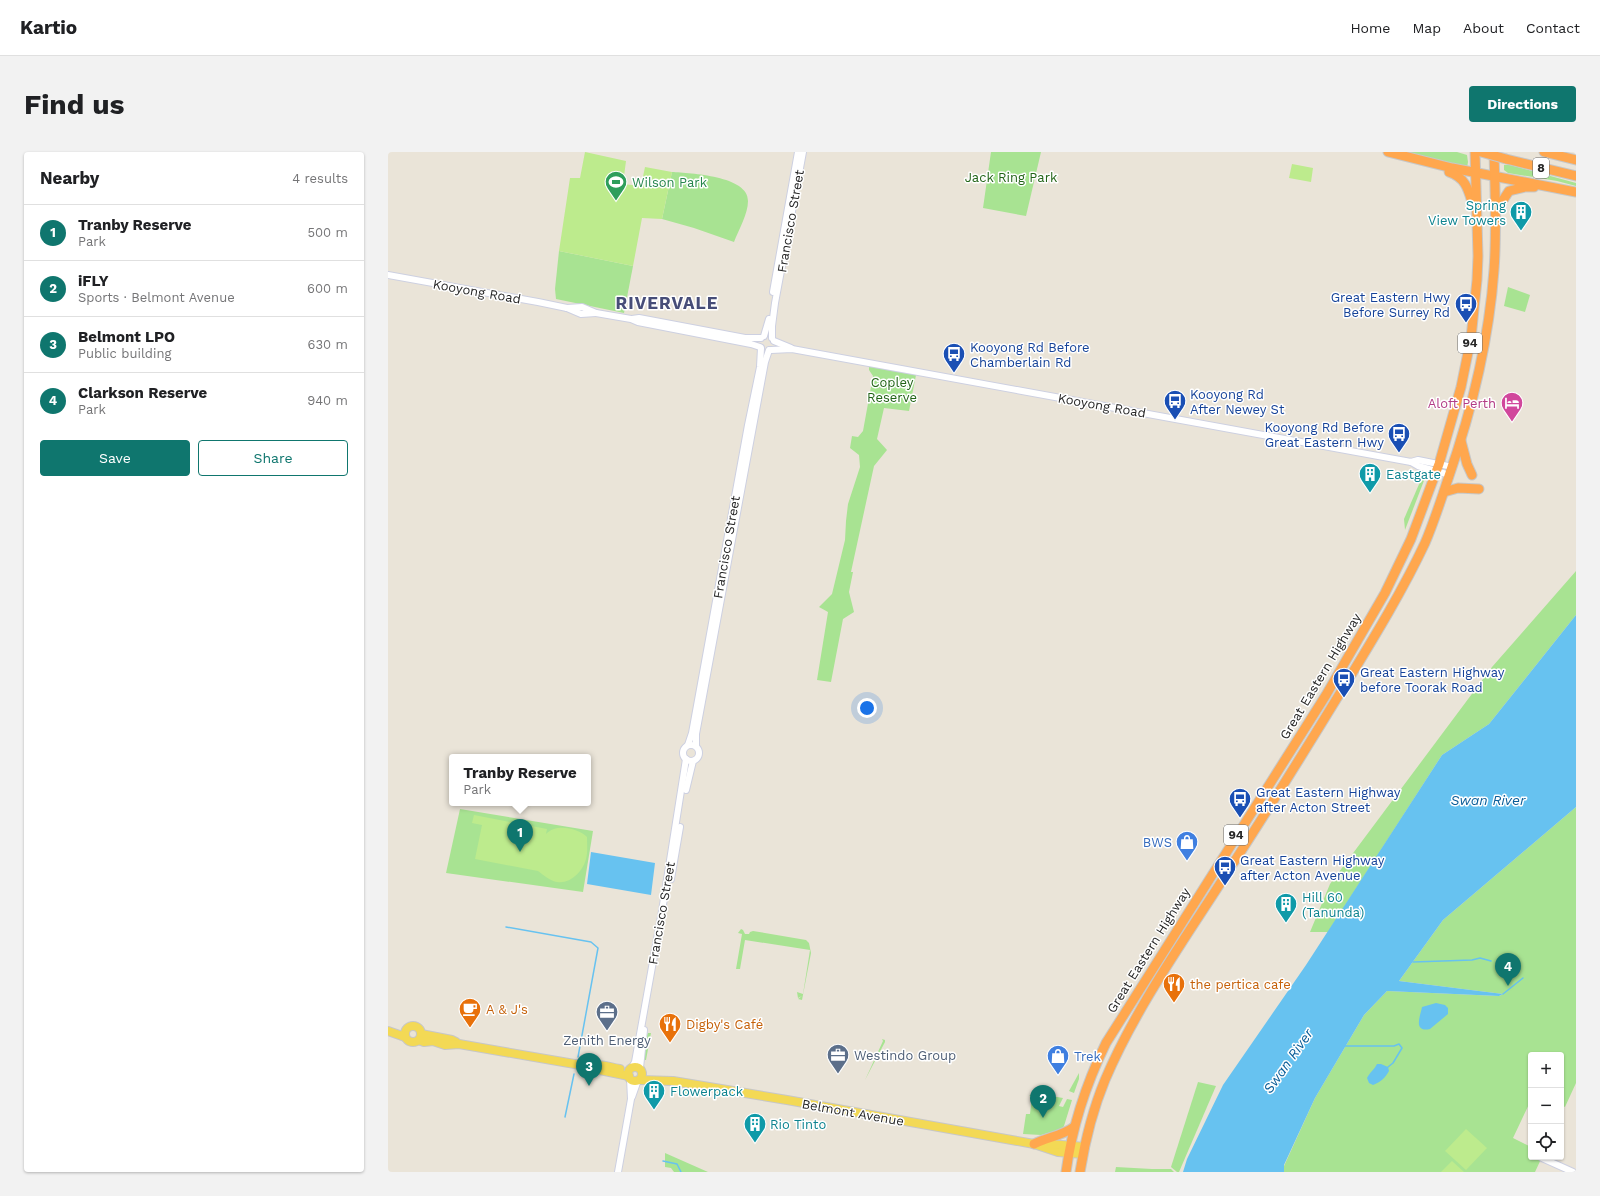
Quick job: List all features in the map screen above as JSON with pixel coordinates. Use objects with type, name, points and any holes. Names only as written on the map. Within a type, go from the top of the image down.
[{"type":"highway","points":[[1388,152],[1428,163],[1576,192]]},
{"type":"highway","name":"Great Eastern Highway","points":[[1066,1172],[1074,1127],[1090,1078],[1106,1043],[1323,699],[1385,593],[1411,539],[1438,467],[1461,387],[1471,338],[1478,280],[1475,152]]},
{"type":"highway","name":"8","points":[[1481,152],[1576,176]]},
{"type":"highway","name":"Great Eastern Highway","points":[[1080,1172],[1084,1150],[1104,1081],[1128,1032],[1163,973],[1321,725],[1404,585],[1426,540],[1461,440],[1472,399],[1486,328],[1494,272],[1496,211],[1494,152]]},
{"type":"highway","name":"8","points":[[1544,152],[1576,160]]},
{"type":"highway","points":[[1428,163],[1458,175],[1463,180],[1476,212]]},
{"type":"highway","points":[[1496,211],[1509,192],[1525,188],[1552,187]]},
{"type":"highway","points":[[1461,440],[1467,464],[1472,475]]},
{"type":"highway","points":[[1444,492],[1458,488],[1479,488]]},
{"type":"highway","points":[[1034,1144],[1044,1139],[1067,1132],[1074,1127]]},
{"type":"main road","points":[[411,1026],[415,1026],[419,1029],[420,1037],[416,1042],[411,1042],[407,1040],[405,1033],[411,1026]]},
{"type":"main road","points":[[390,1031],[405,1033]]},
{"type":"main road","name":"Belmont Avenue","points":[[420,1037],[452,1040],[458,1044],[592,1067],[595,1070],[635,1074],[1034,1144],[1058,1152],[1070,1149],[1084,1150]]},
{"type":"street","name":"Francisco Street","points":[[762,337],[769,316],[798,152]]},
{"type":"street","name":"Francisco Street","points":[[773,339],[772,326],[803,152]]},
{"type":"street","name":"Kooyong Road","points":[[388,275],[567,308],[581,314],[596,313],[631,319],[638,322],[750,344],[760,348]]},
{"type":"street","name":"Kooyong Road","points":[[631,319],[639,318],[745,338],[762,337]]},
{"type":"street","points":[[768,336],[773,339],[774,346],[770,350],[764,351],[760,348],[759,343],[762,337],[768,336]]},
{"type":"street","name":"Kooyong Road","points":[[773,339],[792,349]]},
{"type":"street","name":"Francisco Street","points":[[688,745],[692,733],[748,425],[760,367],[760,348]]},
{"type":"street","name":"Kooyong Road","points":[[770,350],[792,349],[1411,462],[1418,466],[1438,467],[1451,471]]},
{"type":"street","name":"Francisco Street","points":[[696,745],[745,465],[765,362],[770,350]]},
{"type":"street","points":[[688,745],[696,745],[700,751],[699,755],[693,761],[686,759],[683,754],[683,750],[688,745]]},
{"type":"street","name":"Francisco Street","points":[[635,1074],[635,1062],[662,911],[686,759]]},
{"type":"street","name":"Francisco Street","points":[[618,1172],[635,1074],[644,1033],[687,784],[693,761]]},
{"type":"street","points":[[1546,1160],[1572,1172]]},
{"type":"green space","name":"Wilson Park","points":[[585,152],[626,161],[623,184],[641,186],[645,167],[672,172],[662,219],[642,218],[633,266],[559,251],[570,178],[580,178]]},
{"type":"green space","name":"Jack Ring Park","points":[[991,152],[1041,152],[1026,216],[983,208]]},
{"type":"green space","points":[[1408,152],[1457,152],[1467,155],[1467,168]]},
{"type":"green space","points":[[1292,164],[1313,168],[1311,182],[1289,178]]},
{"type":"green space","points":[[1504,165],[1510,165],[1576,183],[1576,186],[1557,181],[1508,173],[1504,170]]},
{"type":"green space","name":"Wilson Park","points":[[672,172],[692,173],[729,181],[739,186],[746,193],[748,201],[747,211],[734,242],[662,219]]},
{"type":"green space","points":[[559,251],[633,266],[624,313],[556,299],[555,289]]},
{"type":"green space","points":[[1508,287],[1530,295],[1525,312],[1504,306]]},
{"type":"green space","name":"Copley Reserve","points":[[869,366],[916,375],[909,411],[884,408],[877,439],[887,450],[874,466],[851,572],[853,572],[849,592],[854,612],[843,619],[831,682],[817,680],[828,612],[819,607],[832,594],[845,540],[848,504],[860,467],[859,455],[850,448],[852,436],[858,437],[863,431],[873,376],[869,370]]},
{"type":"green space","points":[[1423,475],[1425,478],[1405,530],[1404,519]]},
{"type":"green space","points":[[1576,571],[1576,615],[1489,724],[1442,755],[1328,932],[1310,932],[1330,884],[1492,667]]},
{"type":"green space","points":[[1576,807],[1576,1083],[1565,1107],[1564,1052],[1528,1052],[1528,1106],[1513,1138],[1528,1146],[1528,1160],[1541,1160],[1535,1172],[1284,1172],[1284,1166],[1315,1098],[1364,1015],[1387,991],[1499,996],[1503,994],[1399,981],[1443,920]]},
{"type":"green space","points":[[460,809],[593,831],[583,892],[446,873]]},
{"type":"green space","points":[[474,815],[547,829],[546,834],[555,829],[561,828],[578,831],[587,837],[587,854],[584,864],[576,876],[572,879],[557,882],[538,871],[475,859],[482,825],[472,823]]},
{"type":"green space","points":[[741,929],[745,934],[749,934],[753,931],[806,940],[809,943],[811,953],[802,1000],[798,999],[802,996],[798,998],[797,992],[803,994],[810,950],[745,940],[740,969],[736,969],[742,934],[738,933]]},
{"type":"green space","points":[[648,1033],[651,1033],[646,1060],[643,1060],[647,1035]]},
{"type":"green space","points":[[882,1039],[885,1040],[885,1042],[865,1080],[883,1041]]},
{"type":"green space","points":[[1079,1073],[1079,1079],[1074,1093],[1069,1091]]},
{"type":"green space","points":[[1198,1082],[1216,1086],[1179,1172],[1177,1172],[1171,1167]]},
{"type":"green space","points":[[674,1089],[700,1093],[700,1095],[673,1092]]},
{"type":"green space","points":[[1034,1093],[1063,1098],[1059,1106],[1063,1107],[1067,1099],[1072,1100],[1062,1129],[1041,1135],[1023,1134],[1026,1114],[1030,1114],[1032,1096],[1029,1096]]},
{"type":"green space","points":[[1466,1129],[1487,1148],[1466,1170],[1445,1151]]},
{"type":"green space","points":[[665,1153],[708,1172],[674,1172],[671,1168],[665,1167]]},
{"type":"green space","points":[[1452,1161],[1464,1172],[1441,1172]]},
{"type":"green space","points":[[1116,1167],[1171,1169],[1174,1172],[1115,1172]]},
{"type":"water","name":"Swan River","points":[[1576,615],[1576,807],[1443,920],[1399,981],[1503,994],[1499,996],[1387,991],[1364,1015],[1315,1098],[1284,1165],[1284,1172],[1183,1172],[1187,1159],[1223,1085],[1306,965],[1442,755],[1489,724]]},
{"type":"water","points":[[591,852],[655,863],[651,895],[587,884]]},
{"type":"water","points":[[1436,1003],[1445,1005],[1448,1008],[1448,1014],[1430,1029],[1421,1028],[1419,1026],[1419,1018],[1422,1007]]},
{"type":"water","points":[[1377,1064],[1388,1067],[1389,1071],[1382,1080],[1373,1085],[1369,1083],[1367,1078]]},
{"type":"waterway","points":[[506,927],[591,942],[598,948],[578,1057]]},
{"type":"waterway","points":[[1413,962],[1472,960],[1480,958],[1491,961]]},
{"type":"waterway","points":[[1503,994],[1523,978]]},
{"type":"waterway","points":[[1345,1046],[1394,1046],[1399,1044],[1402,1048],[1393,1063],[1388,1067]]},
{"type":"waterway","points":[[565,1117],[574,1074]]},
{"type":"waterway","points":[[663,1161],[677,1164],[681,1172]]},
{"type":"place","name":"Wilson Park","points":[[616,202]]},
{"type":"place","name":"Spring View Towers","points":[[1521,232]]},
{"type":"place","name":"Great Eastern Hwy Before Surrey Rd","points":[[1466,324]]},
{"type":"place","name":"Kooyong Rd Before Chamberlain Rd","points":[[954,374]]},
{"type":"place","name":"Kooyong Rd After Newey St","points":[[1175,420]]},
{"type":"place","name":"Aloft Perth","points":[[1512,422]]},
{"type":"place","name":"Kooyong Rd Before Great Eastern Hwy","points":[[1399,454]]},
{"type":"place","name":"Eastgate","points":[[1370,494]]},
{"type":"place","name":"Great Eastern Highway before Toorak Road","points":[[1344,698]]},
{"type":"place","name":"Great Eastern Highway after Acton Street","points":[[1240,818]]},
{"type":"place","name":"Tranby Reserve","points":[[520,852]]},
{"type":"place","name":"BWS","points":[[1187,862]]},
{"type":"place","name":"Great Eastern Highway after Acton Avenue","points":[[1225,886]]},
{"type":"place","name":"Hill 60 (Tanunda)","points":[[1286,924]]},
{"type":"place","name":"Clarkson Reserve","points":[[1508,986]]},
{"type":"place","name":"the pertica cafe","points":[[1174,1004]]},
{"type":"place","name":"A & J's","points":[[470,1028]]},
{"type":"place","name":"Zenith Energy","points":[[607,1032]]},
{"type":"place","name":"Digby's Café","points":[[670,1044]]},
{"type":"place","name":"Westindo Group","points":[[838,1074]]},
{"type":"place","name":"Trek","points":[[1058,1076]]},
{"type":"place","name":"Belmont LPO","points":[[589,1086]]},
{"type":"place","name":"Flowerpack","points":[[654,1110]]},
{"type":"place","name":"iFLY","points":[[1043,1118]]},
{"type":"place","name":"Rio Tinto","points":[[755,1144]]},
{"type":"district","name":"RIVERVALE","points":[[667,303]]}]
